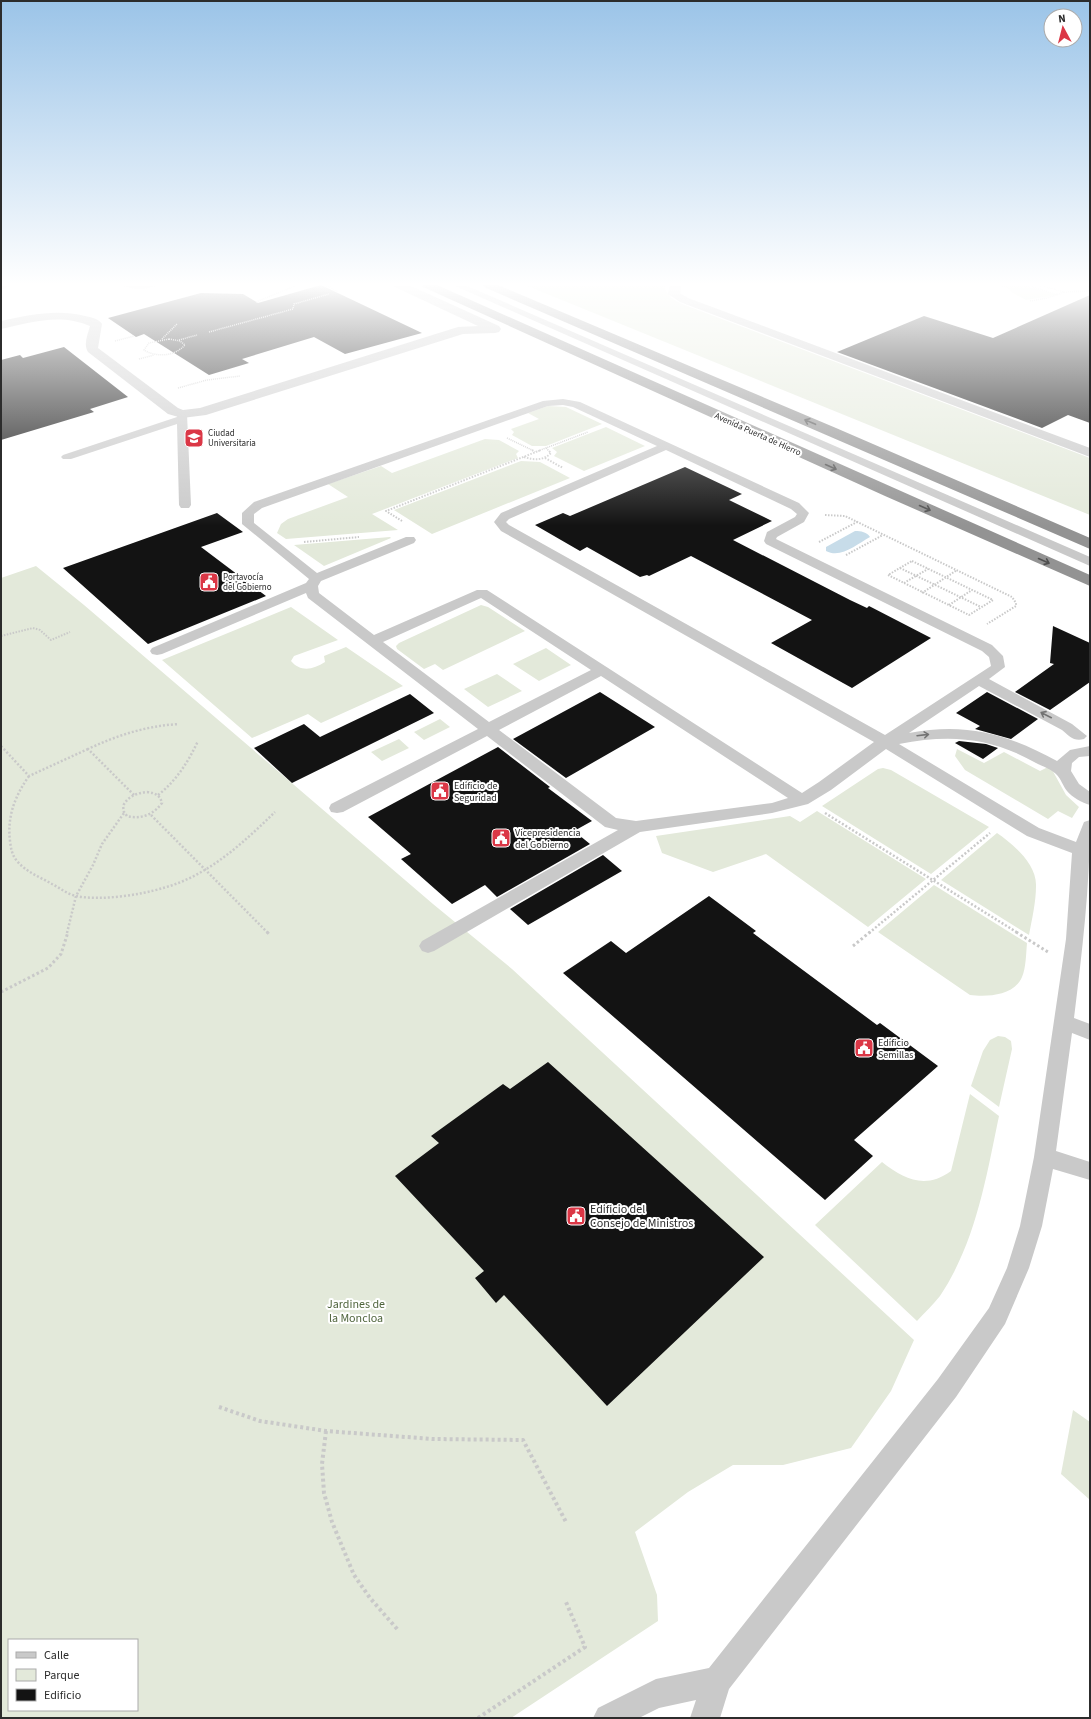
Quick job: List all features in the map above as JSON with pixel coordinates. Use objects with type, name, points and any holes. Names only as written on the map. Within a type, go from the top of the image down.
[{"type":"highway","name":"Avenida Puerta de Hierro","points":[[603,365],[1090,580]]},
{"type":"highway","points":[[676,365],[1090,544]]},
{"type":"highway","points":[[831,431],[861,438],[1090,534]]},
{"type":"street","points":[[113,365],[173,412],[182,417],[350,365]]},
{"type":"street","points":[[857,365],[1090,453]]},
{"type":"lane","points":[[640,365],[1090,562]]},
{"type":"lane","points":[[547,402],[576,404],[667,446],[795,506],[803,513],[800,519],[771,535],[770,541],[987,648],[996,656],[998,667],[885,742],[825,786],[802,800],[772,808],[636,827],[611,823],[313,595],[313,582],[273,544],[248,524],[248,513],[258,505],[547,402]]},
{"type":"lane","points":[[67,456],[182,417],[185,506]]},
{"type":"lane","points":[[667,446],[505,516],[500,522],[505,528],[885,742],[1033,832],[1081,850]]},
{"type":"lane","points":[[157,651],[410,540]]},
{"type":"lane","points":[[373,641],[482,593],[802,800]]},
{"type":"lane","points":[[337,808],[602,670]]},
{"type":"lane","points":[[979,680],[1067,726],[1084,732],[1081,743],[1088,751],[1076,754],[1065,761],[1063,771]]},
{"type":"lane","points":[[885,742],[922,735],[944,733],[968,734],[1006,742],[1029,752],[1063,771],[1072,788],[1090,800]]},
{"type":"lane","points":[[705,1718],[717,1681],[947,1388],[997,1316],[1018,1268],[1031,1226],[1045,1157],[1075,939],[1081,850],[1090,826]]},
{"type":"lane","points":[[428,946],[636,827]]},
{"type":"lane","points":[[1064,1022],[1090,1032]]},
{"type":"lane","points":[[1045,1157],[1090,1171]]},
{"type":"lane","points":[[608,1718],[656,1694],[717,1681]]},
{"type":"path","points":[[406,524],[386,511],[614,422]]},
{"type":"path","points":[[501,434],[535,452]]},
{"type":"path","points":[[523,457],[536,460],[545,458],[551,453],[546,448]]},
{"type":"path","points":[[803,513],[845,516],[1012,597],[1016,603],[1016,606],[966,637]]},
{"type":"path","points":[[816,543],[857,522]]},
{"type":"path","points":[[844,556],[883,535]]},
{"type":"path","points":[[273,544],[359,537]]},
{"type":"path","points":[[912,561],[928,569],[993,600],[969,615],[888,575],[912,561]]},
{"type":"path","points":[[900,568],[981,607]]},
{"type":"path","points":[[904,583],[928,569]]},
{"type":"path","points":[[947,578],[957,570]]},
{"type":"path","points":[[949,605],[972,590]]},
{"type":"path","points":[[1,636],[33,628],[40,630],[51,640],[70,632]]},
{"type":"path","points":[[179,724],[159,724],[139,728],[113,737],[29,776],[20,789],[11,811],[9,822],[13,855],[22,866],[43,880],[76,896],[109,896],[164,888],[206,870],[244,841],[275,812]]},
{"type":"path","points":[[158,795],[177,778],[186,766],[198,741]]},
{"type":"path","points":[[1,746],[29,776]]},
{"type":"path","points":[[88,749],[134,795]]},
{"type":"path","points":[[147,792],[158,795],[162,803],[157,811],[151,815],[139,818],[128,816],[122,809],[124,802],[134,795],[147,792]]},
{"type":"path","points":[[802,800],[1071,966]]},
{"type":"path","points":[[1,992],[48,968],[61,954],[72,918],[76,896],[93,865],[102,844],[124,813]]},
{"type":"path","points":[[151,815],[270,935]]},
{"type":"path","points":[[853,946],[1009,818]]},
{"type":"path","points":[[219,1407],[260,1421],[326,1431],[433,1439],[523,1440],[566,1522]]},
{"type":"path","points":[[326,1431],[322,1464],[324,1493],[332,1522],[354,1574],[370,1598],[398,1630]]},
{"type":"path","points":[[478,1718],[585,1647],[566,1602]]},
{"type":"green space","points":[[722,365],[844,365],[1090,458],[1090,515]]},
{"type":"green space","points":[[548,406],[566,407],[602,424],[546,446],[532,446],[512,435],[514,432],[511,429],[539,419],[528,413]]},
{"type":"green space","points":[[606,427],[645,446],[584,471],[554,456],[557,452],[552,448]]},
{"type":"green space","points":[[485,439],[499,440],[519,451],[516,454],[518,458],[372,514],[398,530],[286,539],[277,533],[281,524],[288,519],[348,497],[328,484],[381,466],[392,473]]},
{"type":"green space","points":[[521,461],[540,462],[570,478],[432,534],[394,510]]},
{"type":"green space","points":[[391,538],[324,566],[294,545]]},
{"type":"green space","name":"Jardines de la Moncloa","points":[[36,566],[84,605],[433,904],[512,969],[914,1340],[891,1391],[851,1448],[783,1465],[733,1465],[688,1492],[635,1532],[657,1595],[658,1621],[511,1718],[1,1718],[1,578]]},
{"type":"green space","points":[[481,605],[488,607],[525,631],[443,670],[435,664],[424,669],[397,649],[396,646],[399,643]]},
{"type":"green space","points":[[291,607],[338,640],[294,656],[291,661],[295,665],[307,669],[316,667],[325,662],[324,656],[346,647],[403,686],[321,723],[308,714],[252,738],[162,660]]},
{"type":"green space","points":[[546,648],[571,665],[539,681],[513,664]]},
{"type":"green space","points":[[497,674],[522,691],[488,707],[464,689]]},
{"type":"green space","points":[[440,719],[450,727],[424,740],[414,732]]},
{"type":"green space","points":[[399,739],[409,748],[382,761],[371,752]]},
{"type":"green space","points":[[957,749],[984,763],[1004,752],[1040,771],[1050,766],[1066,795],[1079,807],[1072,818],[1058,811],[1048,819],[965,770],[955,756]]},
{"type":"green space","points":[[883,768],[891,770],[989,827],[931,874],[822,806],[878,769]]},
{"type":"green space","points":[[817,811],[926,879],[868,927],[766,854],[713,872],[662,853],[656,836],[790,816],[800,822]]},
{"type":"green space","points":[[997,833],[1023,855],[1033,870],[1036,886],[1034,910],[1029,935],[941,880]]},
{"type":"green space","points":[[934,885],[1027,943],[1026,961],[1022,977],[1013,988],[1007,992],[999,994],[984,996],[970,995],[878,932]]},
{"type":"green space","points":[[998,1036],[1005,1037],[1011,1041],[1012,1049],[999,1107],[971,1086],[983,1051],[990,1040]]},
{"type":"green space","points":[[970,1094],[999,1116],[984,1186],[963,1254],[940,1296],[917,1321],[815,1225],[882,1162],[898,1173],[915,1180],[932,1180],[951,1171]]},
{"type":"green space","points":[[1073,1410],[1090,1422],[1090,1500],[1061,1474]]},
{"type":"water","points":[[855,531],[864,532],[870,537],[843,552],[832,553],[826,551],[826,547]]},
{"type":"building","points":[[1,365],[87,365],[128,397],[90,409],[94,412],[1,440]]},
{"type":"building","points":[[193,365],[242,365],[209,375]]},
{"type":"building","points":[[873,365],[1090,365],[1090,423],[1068,415],[1042,428]]},
{"type":"building","points":[[685,467],[742,494],[729,500],[772,521],[733,540],[850,600],[867,608],[869,606],[931,638],[852,688],[771,643],[812,620],[691,556],[649,576],[647,575],[640,577],[587,547],[580,551],[535,525],[563,513],[570,516]]},
{"type":"building","name":"Portavocía del Gobierno","points":[[217,513],[243,532],[201,547],[266,596],[148,644],[63,568]]},
{"type":"building","points":[[1053,626],[1090,643],[1090,682],[1050,710],[1015,692],[1054,664],[1050,663]]},
{"type":"building","points":[[600,692],[655,727],[566,778],[513,739]]},
{"type":"building","points":[[987,692],[1038,719],[1011,739],[975,729],[980,726],[956,713]]},
{"type":"building","points":[[410,694],[434,713],[292,783],[254,748],[304,724],[320,737]]},
{"type":"building","points":[[959,741],[986,744],[998,748],[983,759],[955,743]]},
{"type":"building","points":[[498,747],[550,787],[548,788],[592,821],[574,831],[590,844],[497,897],[485,885],[452,904],[401,859],[411,854],[368,817]]},
{"type":"building","points":[[603,855],[622,871],[528,925],[510,909]]},
{"type":"building","name":"Edificio Semillas","points":[[709,896],[756,931],[753,933],[877,1025],[880,1023],[938,1066],[854,1140],[873,1156],[825,1200],[563,973],[611,941],[626,953]]},
{"type":"building","name":"Edificio del Consejo de Ministros","points":[[548,1062],[764,1257],[607,1406],[504,1295],[496,1303],[475,1278],[484,1271],[395,1176],[439,1143],[431,1136],[503,1084],[510,1089]]},
{"type":"place","name":"Ciudad Universitaria","points":[[194,438]]},
{"type":"place","name":"Portavocía del Gobierno","points":[[209,582]]},
{"type":"place","name":"Edificio de Seguridad","points":[[440,791]]},
{"type":"place","name":"Vicepresidencia del Gobierno","points":[[501,838]]},
{"type":"place","name":"Edificio Semillas","points":[[864,1048]]},
{"type":"place","name":"Edificio del Consejo de Ministros","points":[[576,1216]]}]
